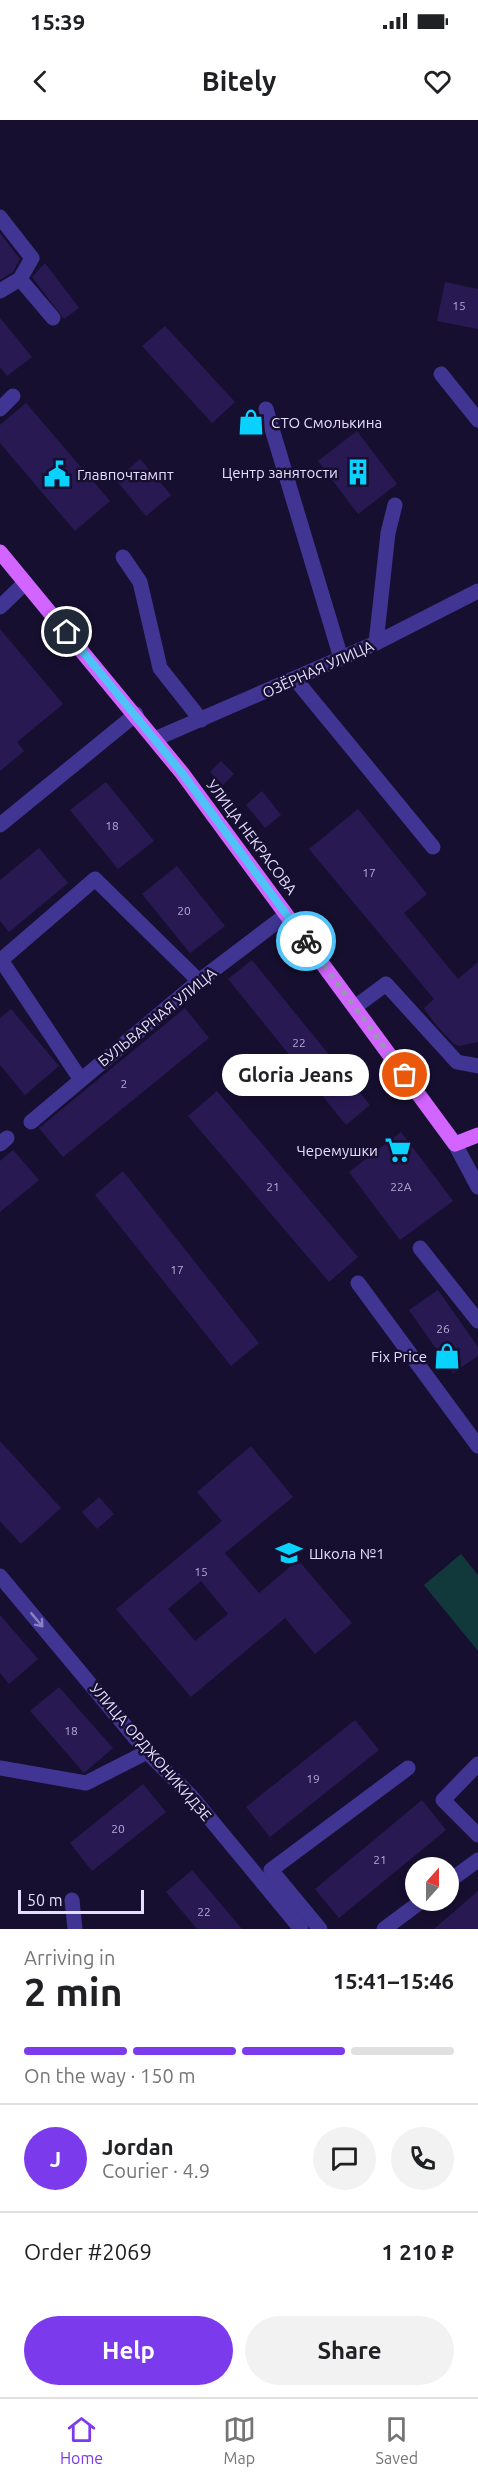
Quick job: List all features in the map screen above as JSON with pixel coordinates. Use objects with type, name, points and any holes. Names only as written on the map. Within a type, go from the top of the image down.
[{"type":"main road","name":"УЛИЦА НЕКРАСОВА","points":[[0,552],[136,714],[455,1144]]},
{"type":"main road","points":[[455,1144],[478,1135]]},
{"type":"street","points":[[0,217],[32,258],[21,279],[0,291]]},
{"type":"street","points":[[21,279],[53,318]]},
{"type":"street","points":[[441,374],[478,420]]},
{"type":"street","points":[[0,410],[13,396]]},
{"type":"street","points":[[266,409],[340,658]]},
{"type":"street","points":[[376,643],[388,533],[395,505]]},
{"type":"street","points":[[123,557],[140,582],[160,668],[201,720]]},
{"type":"street","points":[[0,607],[26,583]]},
{"type":"street","name":"ОЗЁРНАЯ УЛИЦА","points":[[155,739],[376,643],[478,591]]},
{"type":"street","points":[[295,679],[433,847]]},
{"type":"street","points":[[0,825],[136,714]]},
{"type":"street","points":[[81,1080],[1,960],[95,879],[199,981]]},
{"type":"street","name":"БУЛЬВАРНАЯ УЛИЦА","points":[[31,1122],[199,981],[286,915]]},
{"type":"street","points":[[355,1007],[386,984],[457,1062],[478,1066]]},
{"type":"street","name":"УЛИЦА НЕКРАСОВА","points":[[455,1144],[478,1186]]},
{"type":"street","points":[[420,1248],[478,1321]]},
{"type":"street","points":[[358,1283],[478,1446]]},
{"type":"street","name":"УЛИЦА ОРДЖОНИКИДЗЕ","points":[[0,1576],[147,1752],[191,1796],[301,1929]]},
{"type":"street","points":[[0,1768],[86,1783],[147,1752]]},
{"type":"street","points":[[478,1764],[443,1800],[478,1836]]},
{"type":"street","points":[[320,1929],[271,1870],[408,1768]]},
{"type":"street","points":[[459,1874],[478,1860]]},
{"type":"street","points":[[72,1900],[75,1929]]},
{"type":"street","points":[[384,1929],[408,1911]]},
{"type":"green space","points":[[461,1554],[478,1575],[478,1651],[424,1585]]},
{"type":"building","points":[[0,233],[20,259],[13,272],[0,280]]},
{"type":"building","points":[[45,263],[79,308],[64,319],[32,277]]},
{"type":"building","points":[[445,282],[478,289],[478,329],[437,321]]},
{"type":"building","points":[[0,318],[32,357],[7,376],[0,367]]},
{"type":"building","points":[[165,326],[235,402],[212,423],[142,346]]},
{"type":"building","name":"Главпочтампт","points":[[26,403],[110,501],[75,531],[0,443],[0,425]]},
{"type":"building","name":"Центр занятости","points":[[357,431],[397,484],[358,514],[318,461]]},
{"type":"building","points":[[140,459],[171,495],[146,516],[116,480]]},
{"type":"building","points":[[0,629],[63,704],[17,742],[24,751],[0,771]]},
{"type":"building","points":[[221,761],[234,774],[223,785],[210,772]]},
{"type":"building","points":[[106,782],[154,841],[118,869],[70,810]]},
{"type":"building","points":[[262,791],[281,815],[265,828],[246,805]]},
{"type":"building","points":[[358,809],[427,894],[404,913],[458,979],[478,962],[478,1042],[459,1046],[454,1044],[436,1025],[424,1008],[434,999],[309,849]]},
{"type":"building","points":[[39,848],[68,883],[9,932],[0,921],[0,880]]},
{"type":"building","points":[[177,866],[225,926],[190,953],[142,894]]},
{"type":"building","points":[[252,960],[370,1105],[346,1125],[228,979]]},
{"type":"building","points":[[185,1008],[209,1038],[63,1157],[39,1128]]},
{"type":"building","points":[[11,1009],[59,1066],[25,1095],[0,1065],[0,1018]]},
{"type":"building","points":[[217,1091],[358,1257],[329,1282],[188,1116]]},
{"type":"building","points":[[401,1132],[453,1201],[400,1240],[349,1172]]},
{"type":"building","points":[[13,1150],[39,1180],[0,1212],[0,1161]]},
{"type":"building","points":[[123,1171],[259,1343],[231,1366],[95,1195]]},
{"type":"building","points":[[438,1290],[478,1347],[478,1356],[453,1373],[409,1310]]},
{"type":"building","points":[[0,1441],[61,1508],[21,1544],[0,1521]]},
{"type":"building","points":[[251,1446],[293,1497],[225,1553],[259,1593],[298,1560],[352,1623],[315,1654],[285,1618],[191,1697],[116,1609],[222,1521],[197,1492]],"holes":[[[201,1581],[228,1614],[195,1641],[168,1609]]]},
{"type":"building","points":[[99,1497],[114,1514],[97,1529],[82,1512]]},
{"type":"building","points":[[0,1615],[38,1659],[9,1684],[0,1673]]},
{"type":"building","points":[[59,1687],[113,1748],[84,1773],[30,1711]]},
{"type":"building","points":[[355,1720],[379,1750],[270,1837],[246,1807]]},
{"type":"building","points":[[143,1784],[166,1812],[92,1871],[70,1843]]},
{"type":"building","points":[[422,1800],[446,1830],[413,1857],[405,1857],[405,1864],[339,1918],[315,1889]]},
{"type":"building","points":[[192,1870],[242,1929],[197,1929],[166,1892]]},
{"type":"building","points":[[478,1891],[478,1929],[434,1929],[455,1911],[459,1911],[459,1907]]},
{"type":"way so far","points":[[306,941],[405,1075]]},
{"type":"place","name":"СТО Смолькина","points":[[251,422]]},
{"type":"place","name":"Центр занятости","points":[[358,472]]},
{"type":"place","name":"Главпочтампт","points":[[57,474]]},
{"type":"place","name":"Gloria Jeans","points":[[405,1075]]},
{"type":"place","name":"Черемушки","points":[[398,1150]]},
{"type":"place","name":"Fix Price","points":[[447,1356]]},
{"type":"place","name":"Школа №1","points":[[289,1553]]},
{"type":"route","points":[[67,632],[182,773],[306,941]]}]
